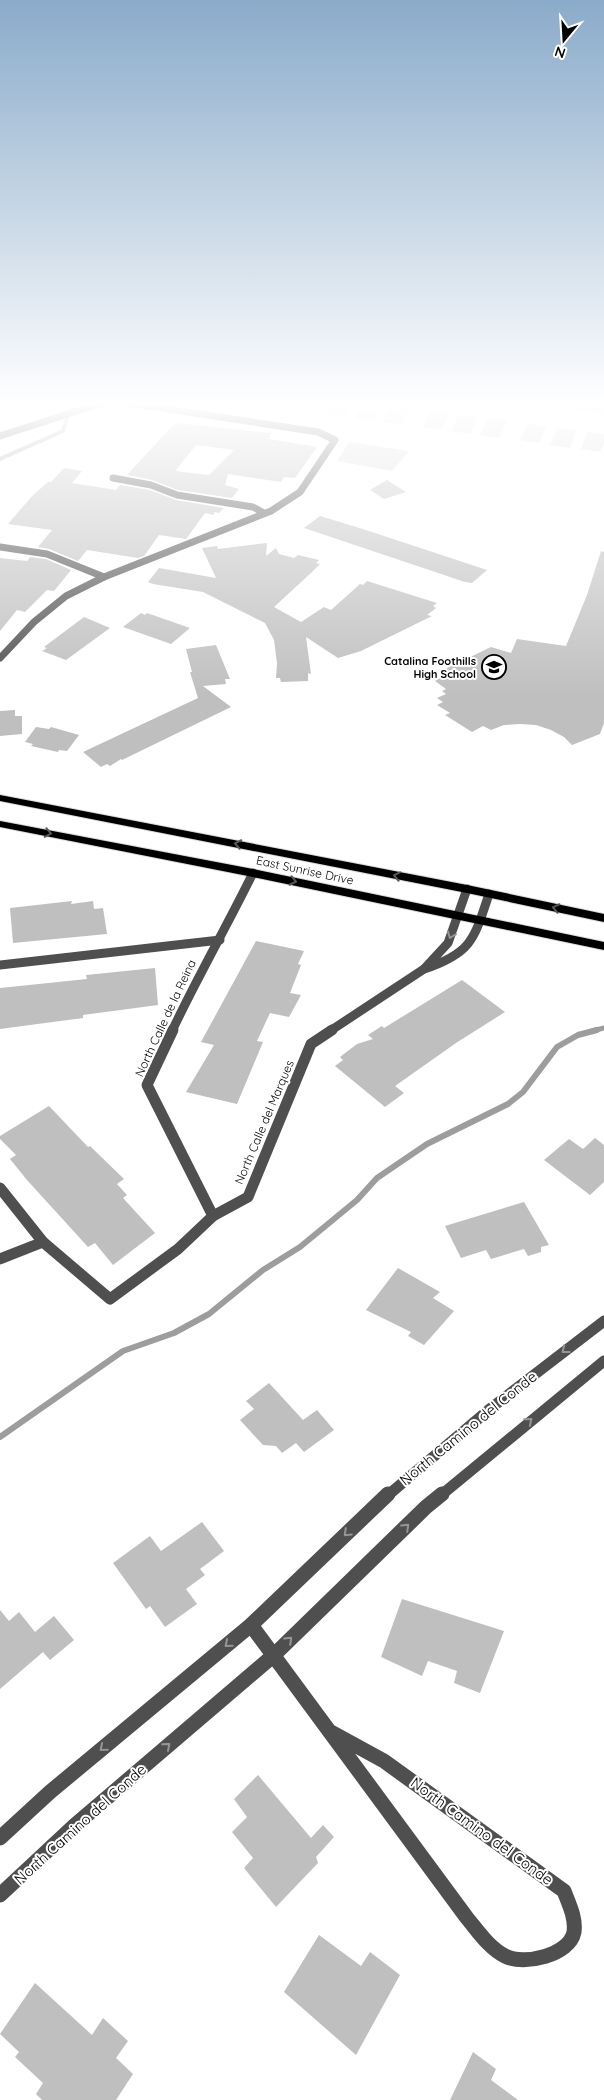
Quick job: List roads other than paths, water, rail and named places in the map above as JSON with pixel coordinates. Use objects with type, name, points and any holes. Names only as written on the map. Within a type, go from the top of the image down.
[{"type":"main road","name":"East Sunrise Drive","points":[[0,798],[467,889],[604,918]]},
{"type":"main road","name":"East Sunrise Drive","points":[[0,824],[253,873],[604,946]]},
{"type":"street","points":[[202,499],[253,507],[264,513]]},
{"type":"street","points":[[0,658],[34,622],[66,596],[104,577],[264,513],[288,499]]},
{"type":"street","points":[[0,547],[47,554],[104,577]]},
{"type":"street","name":"North Calle de la Reina","points":[[213,1216],[147,1085],[193,987],[220,940],[253,873]]},
{"type":"street","name":"North Calle del Marques","points":[[424,969],[450,940],[467,889]]},
{"type":"street","name":"North Calle del Marques","points":[[0,1188],[43,1242],[110,1299],[178,1249],[213,1216],[248,1197],[311,1044],[424,969],[448,962],[465,952],[474,936],[489,894]]},
{"type":"street","name":"North Calle de la Reina","points":[[0,965],[220,940]]},
{"type":"street","points":[[0,1259],[43,1242]]},
{"type":"street","name":"North Camino del Conde","points":[[0,1838],[50,1792],[251,1625],[401,1482],[491,1408],[604,1321]]},
{"type":"street","name":"North Camino del Conde","points":[[0,1895],[74,1826],[274,1655],[426,1507],[604,1361]]},
{"type":"street","name":"North Camino del Conde","points":[[251,1625],[486,1941],[504,1957],[524,1960],[540,1959],[568,1945],[574,1930],[574,1917],[564,1891],[384,1761],[331,1732]]},
{"type":"waterway","points":[[592,1031],[604,1028]]},
{"type":"waterway","points":[[0,1437],[123,1351],[174,1333],[209,1314],[263,1270],[300,1247],[357,1200],[377,1178],[427,1144],[508,1104],[523,1092],[557,1047],[578,1035],[597,1030]]},
{"type":"place","name":"Catalina Foothills High School","points":[[494,667]]}]
